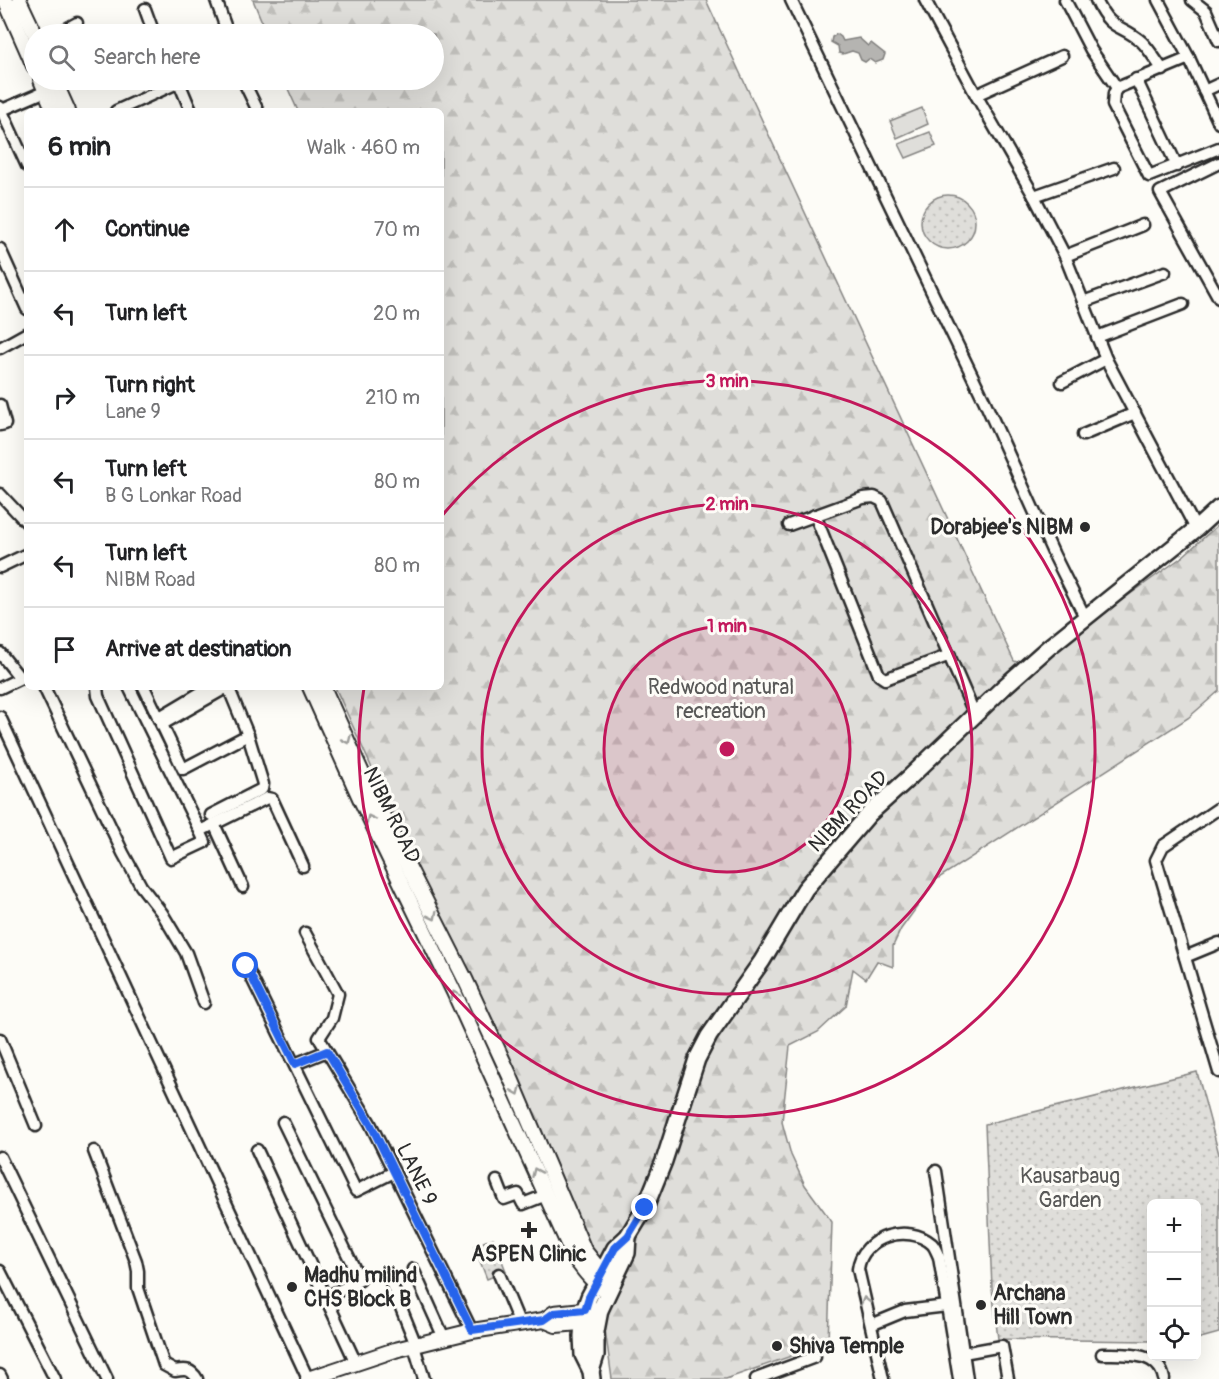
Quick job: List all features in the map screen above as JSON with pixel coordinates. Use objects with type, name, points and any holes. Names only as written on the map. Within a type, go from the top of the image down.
[{"type":"main road","name":"NIBM ROAD","points":[[592,1375],[596,1355],[591,1316],[605,1281],[627,1253],[628,1236],[645,1208],[664,1161],[686,1089],[701,1051],[720,1018],[762,960],[805,889],[869,814],[975,715],[1049,647],[1219,508]]},
{"type":"street","points":[[5,0],[24,43]]},
{"type":"street","points":[[19,0],[30,24]]},
{"type":"street","points":[[216,0],[224,24]]},
{"type":"street","points":[[790,0],[979,389],[1054,555],[1086,619]]},
{"type":"street","points":[[926,0],[976,95],[1035,196],[1065,256],[1106,359],[1196,529]]},
{"type":"street","points":[[1065,0],[1091,50],[1117,88]]},
{"type":"street","points":[[1096,0],[1111,24],[1144,44],[1163,70]]},
{"type":"street","points":[[1158,0],[1189,58],[1219,123]]},
{"type":"street","points":[[1192,0],[1206,11],[1219,41]]},
{"type":"street","points":[[145,9],[152,24]]},
{"type":"street","points":[[976,95],[1062,56]]},
{"type":"street","points":[[1189,58],[1117,88],[1113,105],[1149,176],[1219,148]]},
{"type":"street","points":[[1136,79],[1177,166]]},
{"type":"street","points":[[1204,91],[1219,84]]},
{"type":"street","points":[[24,159],[1,109],[34,90]]},
{"type":"street","points":[[45,90],[53,108]]},
{"type":"street","points":[[59,90],[67,108]]},
{"type":"street","points":[[129,108],[162,90]]},
{"type":"street","points":[[183,90],[189,108]]},
{"type":"street","points":[[248,90],[257,108]]},
{"type":"street","points":[[1219,164],[1160,192],[1219,298]]},
{"type":"street","points":[[1035,196],[1114,168]]},
{"type":"street","points":[[1065,256],[1143,225]]},
{"type":"street","points":[[0,249],[24,302]]},
{"type":"street","points":[[1083,302],[1165,272]]},
{"type":"street","points":[[1097,337],[1183,304]]},
{"type":"street","points":[[0,348],[24,335]]},
{"type":"street","points":[[1062,382],[1106,359]]},
{"type":"street","points":[[0,405],[4,424],[0,425]]},
{"type":"street","points":[[1083,435],[1135,413]]},
{"type":"street","points":[[789,525],[863,498],[874,497],[882,501],[975,715]]},
{"type":"street","points":[[2,501],[24,520]]},
{"type":"street","points":[[815,515],[879,675],[885,679],[950,655]]},
{"type":"street","points":[[0,567],[24,555]]},
{"type":"street","points":[[0,653],[23,676],[0,688]]},
{"type":"street","points":[[45,690],[123,853],[141,886],[162,913],[186,953],[204,1003]]},
{"type":"street","points":[[97,690],[171,858],[205,842],[130,690]]},
{"type":"street","points":[[145,690],[183,769],[248,735]]},
{"type":"street","points":[[160,721],[206,690]]},
{"type":"street","points":[[160,721],[222,690]]},
{"type":"street","points":[[200,831],[213,819],[262,789],[263,784],[248,735],[229,690]]},
{"type":"street","name":"NIBM ROAD","points":[[311,690],[360,798],[454,992],[546,1195],[579,1253]]},
{"type":"street","name":"NIBM ROAD","points":[[324,690],[371,793],[465,980],[509,1074],[579,1253],[583,1271],[605,1281]]},
{"type":"street","points":[[0,717],[308,1379],[333,1375],[356,1364],[472,1330],[544,1320],[556,1325],[591,1316]]},
{"type":"street","points":[[213,819],[267,798],[272,799],[303,866]]},
{"type":"street","points":[[1219,808],[1162,846],[1156,860],[1219,1072]]},
{"type":"street","points":[[213,819],[243,887]]},
{"type":"street","name":"LANE 9","points":[[305,933],[338,994],[332,1018],[319,1038],[370,1123],[472,1330]]},
{"type":"street","points":[[1185,957],[1219,944]]},
{"type":"street","points":[[246,966],[356,1191],[394,1172]]},
{"type":"street","points":[[0,1039],[36,1126]]},
{"type":"street","points":[[295,1064],[327,1051]]},
{"type":"street","points":[[283,1122],[360,1280],[325,1298]]},
{"type":"street","points":[[257,1150],[356,1364]]},
{"type":"street","points":[[94,1151],[136,1261],[138,1288],[164,1365],[175,1371],[186,1369],[191,1371],[197,1379]]},
{"type":"street","points":[[0,1157],[107,1379]]},
{"type":"street","points":[[936,1171],[967,1379]]},
{"type":"street","points":[[496,1181],[504,1200],[518,1194],[523,1204],[546,1195]]},
{"type":"street","points":[[883,1379],[858,1269],[859,1260],[874,1241],[895,1234],[914,1235],[933,1245],[939,1257],[959,1379]]},
{"type":"street","points":[[413,1269],[444,1338]]},
{"type":"street","points":[[0,1270],[55,1379]]},
{"type":"street","points":[[499,1274],[519,1322]]},
{"type":"street","points":[[392,1283],[415,1345],[424,1379]]},
{"type":"street","points":[[871,1325],[905,1311],[947,1306]]},
{"type":"street","points":[[963,1353],[1002,1346],[1008,1379]]},
{"type":"street","points":[[1102,1354],[1131,1353],[1150,1359],[1163,1374],[1164,1379]]},
{"type":"street","points":[[756,1379],[815,1357]]},
{"type":"green space","name":"Redwood natural recreation","points":[[253,0],[706,0],[1014,661],[1030,666],[1182,557],[1219,524],[1219,691],[1188,718],[937,879],[901,929],[893,946],[893,967],[877,961],[866,979],[853,969],[846,1006],[818,1032],[790,1046],[782,1122],[791,1155],[805,1185],[832,1222],[828,1343],[726,1379],[612,1379],[595,1258],[336,690],[444,690],[444,108],[297,108],[289,90],[444,90],[444,24],[263,24]]},
{"type":"green space","points":[[922,108],[928,124],[897,138],[890,121]]},
{"type":"green space","points":[[930,132],[936,146],[906,158],[899,144]]},
{"type":"green space","points":[[948,195],[958,197],[967,203],[973,212],[975,222],[973,232],[967,241],[958,247],[948,249],[938,247],[929,241],[923,232],[921,222],[923,212],[929,203],[938,197]]},
{"type":"green space","name":"Kausarbaug Garden","points":[[1197,1072],[1219,1154],[1219,1333],[1201,1338],[1201,1199],[1147,1199],[1147,1341],[998,1339],[992,1288],[985,1124]]},
{"type":"green space","points":[[493,1238],[506,1271],[487,1279],[474,1246]]},
{"type":"shaded area","points":[[837,34],[843,41],[859,38],[868,46],[871,43],[885,54],[883,60],[875,63],[869,59],[865,62],[861,60],[858,53],[852,51],[839,53],[838,46],[831,42],[832,37]]},
{"type":"place","name":"Dorabjee's NIBM","points":[[1085,527]]},
{"type":"place","name":"ASPEN Clinic","points":[[529,1230]]},
{"type":"place","name":"Madhu milind CHS Block B","points":[[292,1287]]},
{"type":"place","name":"Archana Hill Town","points":[[981,1305]]},
{"type":"place","name":"Shiva Temple","points":[[777,1346]]},
{"type":"route","points":[[246,966],[295,1064],[327,1051],[370,1123],[472,1330],[544,1320],[554,1313],[585,1310],[589,1297],[615,1248],[628,1236],[645,1208]]}]
